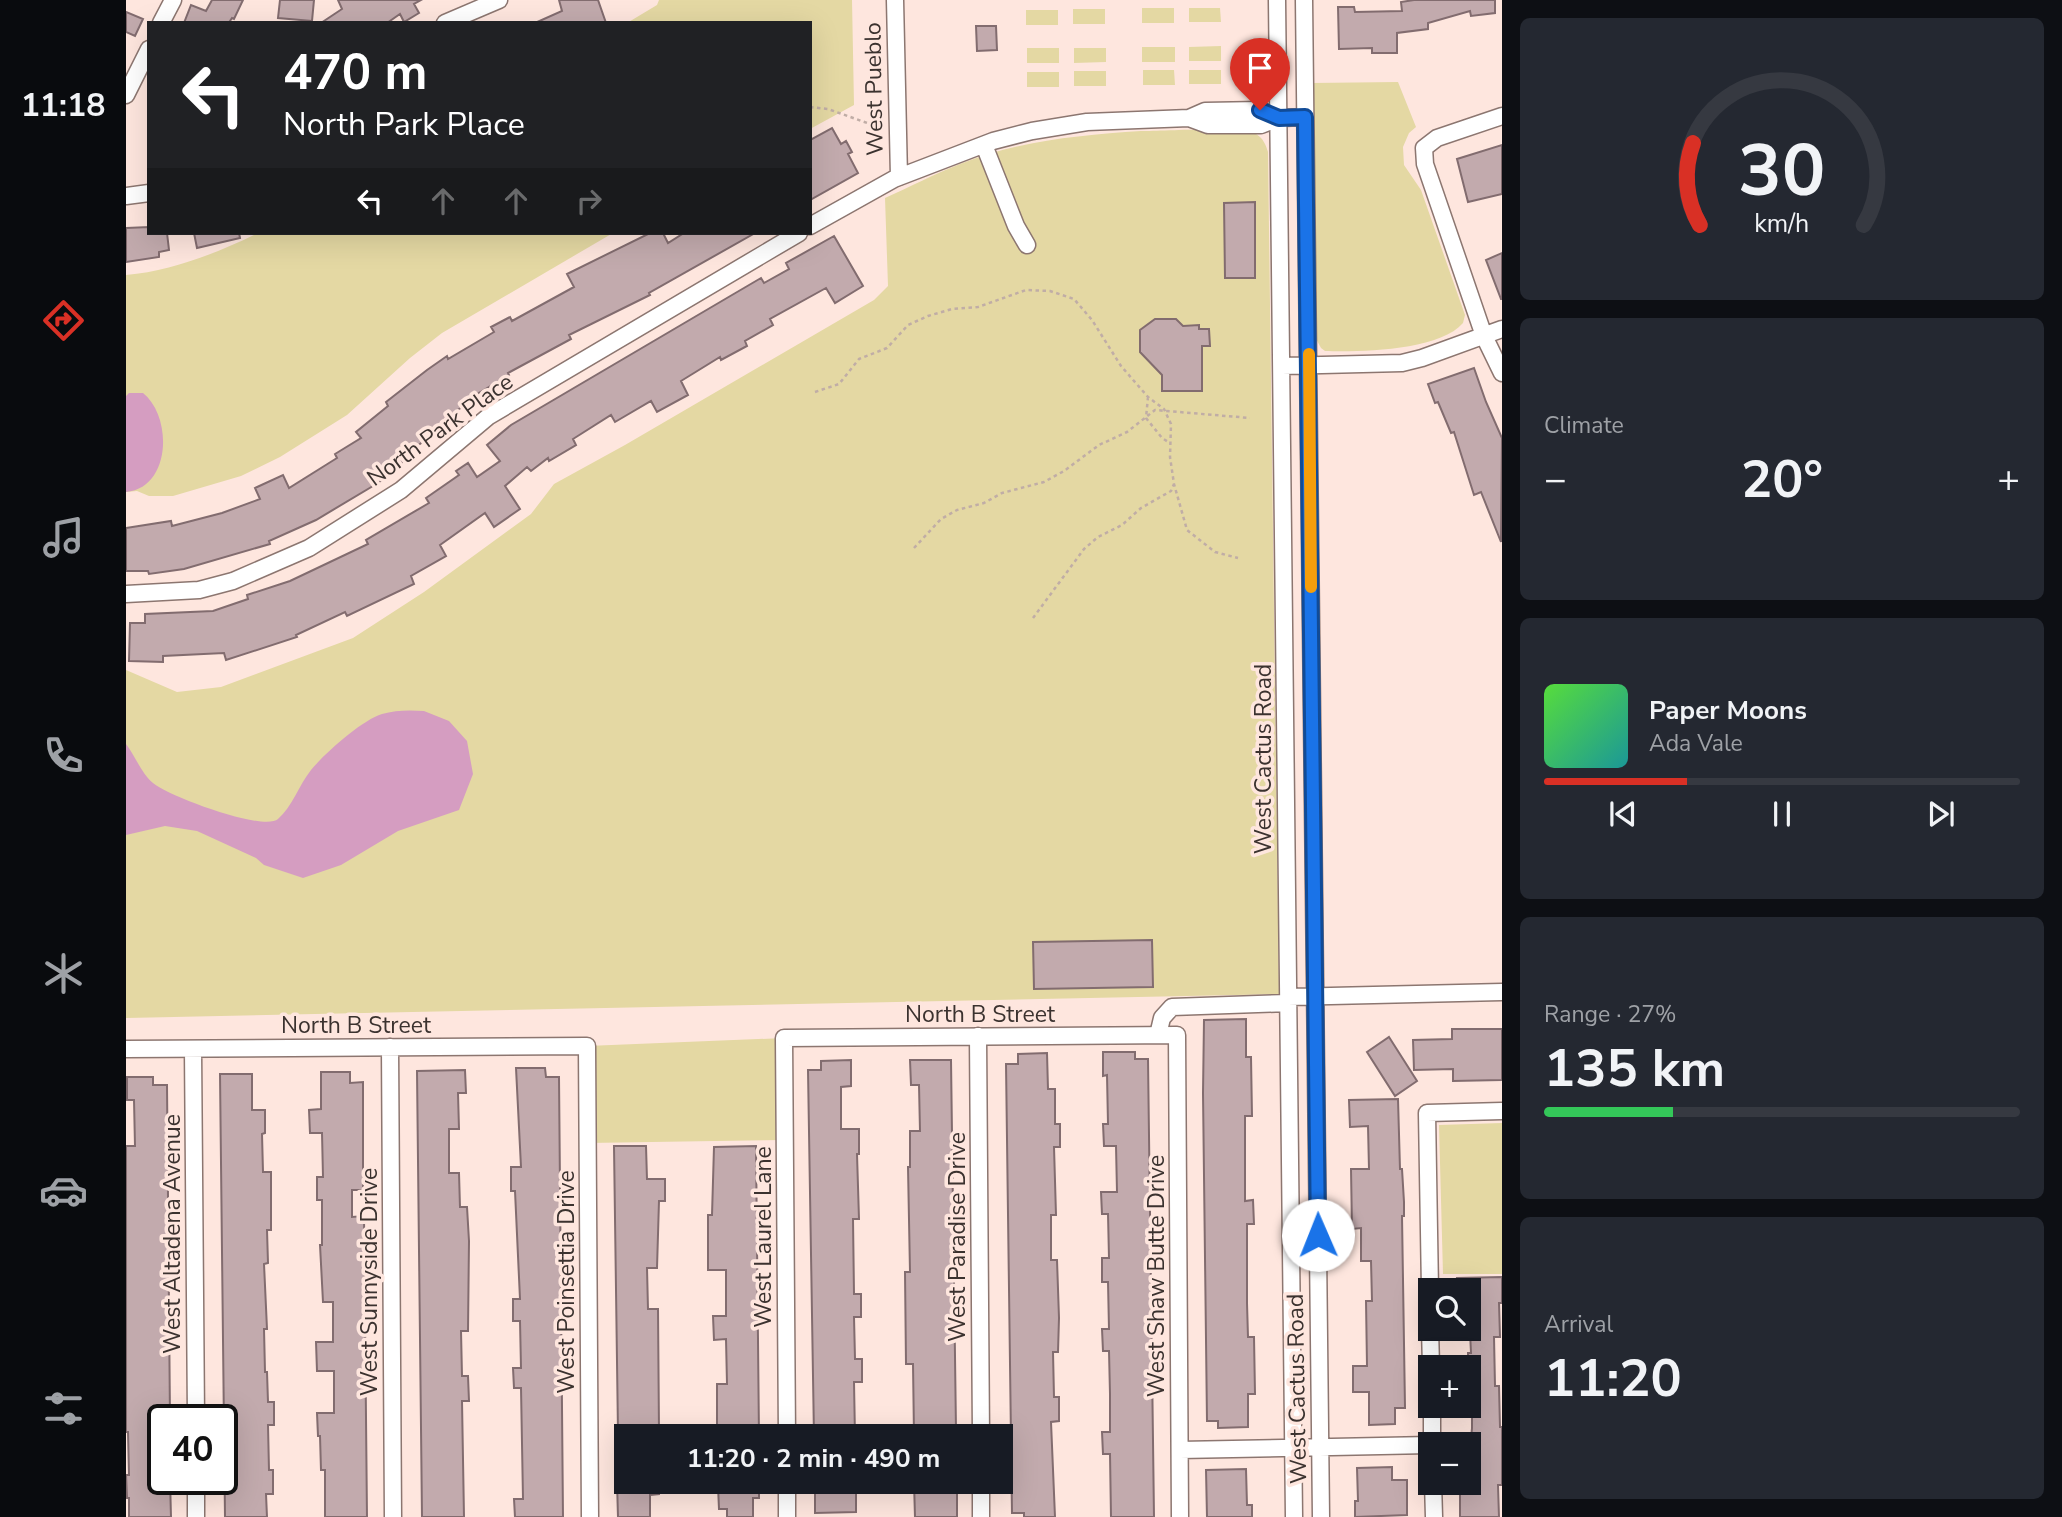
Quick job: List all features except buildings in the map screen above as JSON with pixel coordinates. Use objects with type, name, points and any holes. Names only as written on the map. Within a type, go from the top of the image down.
[{"type":"street","points":[[163,21],[173,0]]},
{"type":"street","points":[[450,21],[499,0]]},
{"type":"street","name":"West Pueblo","points":[[895,0],[899,177]]},
{"type":"street","name":"West Cactus Road","points":[[1277,0],[1294,1517]]},
{"type":"street","name":"West Cactus Road","points":[[1304,0],[1321,1517]]},
{"type":"street","points":[[126,95],[147,53]]},
{"type":"street","points":[[812,225],[899,177],[984,145],[1032,131],[1087,122],[1189,118],[1205,111],[1260,110],[1279,118],[1305,117]]},
{"type":"street","points":[[1502,116],[1437,138],[1424,148],[1425,164],[1484,336],[1502,373]]},
{"type":"street","points":[[984,145],[1016,226],[1027,245]]},
{"type":"street","points":[[126,196],[147,193]]},
{"type":"street","name":"North Park Place","points":[[126,594],[199,590],[233,581],[309,548],[401,490],[489,416],[796,235]]},
{"type":"street","points":[[1282,366],[1402,363],[1502,329]]},
{"type":"street","points":[[1158,1035],[1162,1018],[1172,1007],[1316,997],[1502,992]]},
{"type":"street","name":"North B Street","points":[[784,1038],[1177,1035]]},
{"type":"street","name":"West Shaw Butte Drive","points":[[1177,1035],[1180,1517]]},
{"type":"street","name":"West Paradise Drive","points":[[978,1036],[981,1424]]},
{"type":"street","name":"West Laurel Lane","points":[[784,1038],[787,1424]]},
{"type":"street","name":"North B Street","points":[[126,1049],[587,1046]]},
{"type":"street","name":"West Poinsettia Drive","points":[[587,1046],[590,1517]]},
{"type":"street","name":"West Sunnyside Drive","points":[[390,1047],[393,1517]]},
{"type":"street","name":"West Altadena Avenue","points":[[193,1049],[195,1404]]},
{"type":"street","points":[[1430,1278],[1427,1113],[1502,1111]]},
{"type":"street","points":[[1180,1450],[1418,1444]]},
{"type":"street","points":[[787,1494],[787,1517]]},
{"type":"street","points":[[981,1494],[981,1517]]},
{"type":"street","points":[[196,1495],[196,1517]]},
{"type":"street","points":[[1433,1495],[1434,1517]]},
{"type":"path","points":[[812,107],[828,109],[898,133]]},
{"type":"path","points":[[815,392],[839,384],[859,359],[887,348],[908,324],[952,309],[978,307],[1026,290],[1050,291],[1074,299],[1092,320],[1121,366],[1148,397],[1164,409],[1171,424],[1174,484],[1187,530],[1215,552],[1238,558]]},
{"type":"path","points":[[1148,397],[1146,418],[1162,438],[1171,443]]},
{"type":"path","points":[[914,548],[949,514],[984,503],[1002,493],[1044,482],[1099,445],[1127,432],[1155,410],[1250,418]]},
{"type":"path","points":[[1034,618],[1084,549],[1098,537],[1122,525],[1141,508],[1171,491],[1174,484]]},
{"type":"path","points":[[1164,496],[1171,495],[1177,499]]},
{"type":"shaded area","points":[[659,0],[852,0],[854,105],[812,128],[812,21],[630,21],[657,5]]},
{"type":"shaded area","points":[[1142,8],[1174,8],[1174,23],[1142,23]]},
{"type":"shaded area","points":[[1189,8],[1220,8],[1221,22],[1189,22]]},
{"type":"shaded area","points":[[1073,9],[1105,9],[1105,24],[1073,24]]},
{"type":"shaded area","points":[[1026,10],[1058,10],[1058,25],[1026,25]]},
{"type":"shaded area","points":[[1221,46],[1221,61],[1189,61],[1189,47]]},
{"type":"shaded area","points":[[1142,47],[1175,47],[1175,62],[1142,62]]},
{"type":"shaded area","points":[[1027,48],[1059,48],[1059,63],[1027,63]]},
{"type":"shaded area","points":[[1074,48],[1106,48],[1106,62],[1074,63]]},
{"type":"shaded area","points":[[1143,70],[1174,70],[1175,85],[1143,85]]},
{"type":"shaded area","points":[[1189,70],[1221,70],[1221,84],[1189,84]]},
{"type":"shaded area","points":[[1074,71],[1106,71],[1106,86],[1074,86]]},
{"type":"shaded area","points":[[1027,72],[1059,72],[1059,87],[1027,87]]},
{"type":"shaded area","points":[[1398,82],[1416,127],[1409,133],[1403,147],[1404,165],[1421,190],[1465,315],[1463,323],[1452,332],[1418,344],[1378,350],[1325,351],[1315,337],[1311,83]]},
{"type":"shaded area","points":[[1141,131],[1247,132],[1261,138],[1268,152],[1279,994],[126,1018],[126,670],[177,692],[221,687],[353,638],[424,592],[531,514],[554,484],[874,300],[888,286],[885,198],[950,168],[1004,150],[1072,137]]},
{"type":"shaded area","points":[[254,235],[610,235],[442,333],[347,415],[280,457],[241,476],[173,496],[126,492],[126,275],[160,270]]},
{"type":"shaded area","points":[[129,393],[143,393],[153,404],[163,434],[163,450],[152,478],[141,488],[126,492],[126,396]]},
{"type":"shaded area","points":[[424,711],[449,721],[467,741],[473,774],[459,810],[398,831],[341,865],[303,878],[264,865],[256,858],[197,831],[165,826],[126,835],[126,744],[145,775],[162,789],[216,811],[269,822],[283,814],[311,770],[354,730],[382,714]]},
{"type":"shaded area","points":[[784,1038],[785,1140],[588,1143],[587,1046]]},
{"type":"shaded area","points":[[1502,1123],[1502,1274],[1443,1274],[1439,1125]]},
{"type":"slow traffic","points":[[1309,354],[1311,587]]},
{"type":"route","points":[[1260,110],[1279,118],[1305,117],[1318,1235]]}]
